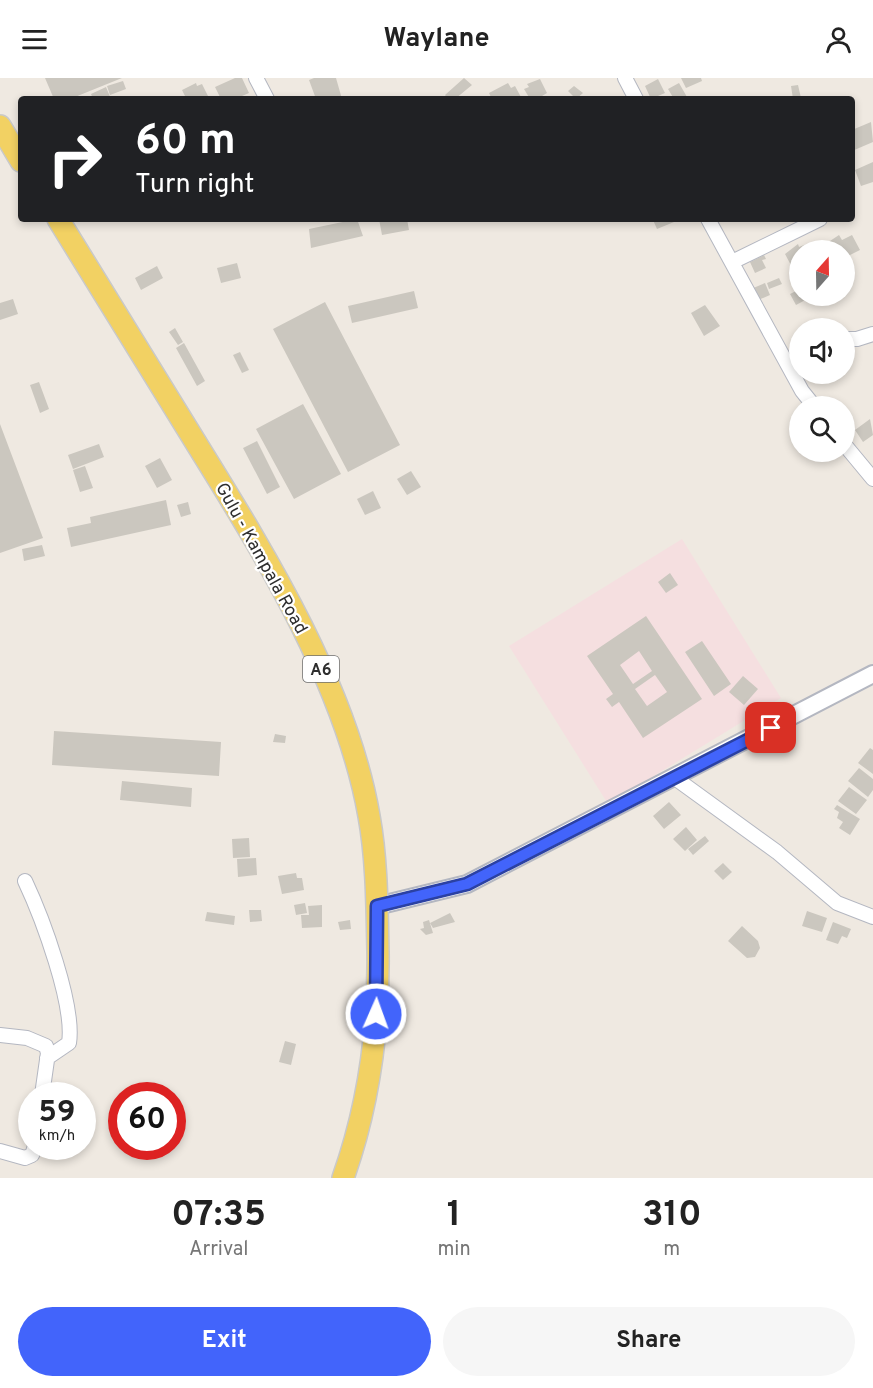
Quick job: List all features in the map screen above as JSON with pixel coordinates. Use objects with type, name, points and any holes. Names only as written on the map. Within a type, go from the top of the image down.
[{"type":"main road","points":[[0,126],[18,156]]},
{"type":"main road","name":"Gulu - Kampala Road","points":[[60,222],[283,589],[311,646],[339,714],[362,783],[369,817],[377,906],[378,973],[372,1065],[343,1178]]},
{"type":"street","points":[[256,78],[265,96]]},
{"type":"street","points":[[626,78],[635,96]]},
{"type":"street","points":[[710,222],[789,355]]},
{"type":"street","points":[[732,262],[814,222]]},
{"type":"street","points":[[855,339],[873,334]]},
{"type":"street","points":[[855,457],[873,479]]},
{"type":"street","points":[[377,906],[467,884],[873,674]]},
{"type":"street","points":[[675,778],[777,852],[837,903],[873,917]]},
{"type":"street","points":[[25,881],[55,966],[71,1030],[69,1043],[47,1058]]},
{"type":"street","points":[[0,1035],[27,1038],[44,1044],[48,1048],[44,1082]]},
{"type":"street","points":[[0,1151],[18,1156]]},
{"type":"shaded area","points":[[682,539],[781,698],[608,804],[509,646]]},
{"type":"building","points":[[45,78],[122,78],[77,96],[53,96]]},
{"type":"building","points":[[235,78],[242,78],[249,93],[242,96],[220,96],[215,87]]},
{"type":"building","points":[[336,78],[341,96],[315,96],[309,80]]},
{"type":"building","points":[[464,78],[472,85],[459,96],[445,95]]},
{"type":"building","points":[[681,78],[701,78],[702,81],[686,88]]},
{"type":"building","points":[[540,79],[547,93],[542,96],[528,96],[524,89],[529,87],[527,84]]},
{"type":"building","points":[[658,79],[665,93],[650,96],[645,86]]},
{"type":"building","points":[[123,81],[126,89],[110,95],[107,86]]},
{"type":"building","points":[[196,83],[197,86],[202,84],[208,96],[185,96],[182,90]]},
{"type":"building","points":[[508,83],[511,88],[515,86],[520,96],[490,96],[489,93]]},
{"type":"building","points":[[679,83],[686,96],[672,96],[668,89]]},
{"type":"building","points":[[798,85],[801,96],[793,96],[791,86]]},
{"type":"building","points":[[574,86],[583,93],[580,96],[573,96],[568,91]]},
{"type":"building","points":[[106,87],[110,96],[92,96],[91,94]]},
{"type":"building","points":[[871,122],[873,142],[855,150],[855,129]]},
{"type":"building","points":[[873,162],[873,182],[861,186],[855,170]]},
{"type":"building","points":[[343,222],[358,222],[363,236],[311,248],[309,229]]},
{"type":"building","points":[[380,222],[408,222],[409,230],[382,235]]},
{"type":"building","points":[[654,222],[674,222],[657,229]]},
{"type":"building","points":[[839,235],[842,240],[832,240]]},
{"type":"building","points":[[852,235],[855,240],[842,240]]},
{"type":"building","points":[[855,241],[860,250],[855,252]]},
{"type":"building","points":[[764,255],[766,259],[762,260],[766,268],[755,273],[750,262]]},
{"type":"building","points":[[237,263],[241,278],[221,283],[217,268]]},
{"type":"building","points":[[157,266],[163,278],[141,290],[135,278]]},
{"type":"building","points":[[779,278],[782,284],[769,289],[767,283]]},
{"type":"building","points":[[765,283],[770,295],[756,301],[751,289]]},
{"type":"building","points":[[414,291],[418,308],[352,323],[348,306]]},
{"type":"building","points":[[13,299],[18,314],[0,320],[0,303]]},
{"type":"building","points":[[325,302],[400,445],[348,472],[273,329]]},
{"type":"building","points":[[705,305],[720,326],[704,336],[691,313]]},
{"type":"building","points":[[175,328],[183,342],[178,345],[169,332]]},
{"type":"building","points":[[184,343],[205,381],[197,386],[176,348]]},
{"type":"building","points":[[240,352],[249,370],[242,373],[233,355]]},
{"type":"building","points":[[39,382],[49,409],[40,413],[30,385]]},
{"type":"building","points":[[303,404],[341,474],[294,499],[256,429]]},
{"type":"building","points":[[870,419],[873,435],[863,442],[855,430]]},
{"type":"building","points":[[0,424],[43,538],[0,553]]},
{"type":"building","points":[[257,441],[280,487],[267,494],[243,448]]},
{"type":"building","points":[[99,444],[104,457],[73,469],[68,455]]},
{"type":"building","points":[[160,458],[172,480],[157,488],[145,466]]},
{"type":"building","points":[[85,466],[93,488],[80,492],[73,470]]},
{"type":"building","points":[[411,471],[421,487],[407,495],[397,479]]},
{"type":"building","points":[[373,491],[381,508],[365,515],[357,499]]},
{"type":"building","points":[[166,500],[171,525],[71,547],[67,528],[91,523],[90,517]]},
{"type":"building","points":[[188,502],[191,514],[181,517],[177,505]]},
{"type":"building","points":[[42,545],[45,556],[24,561],[22,549]]},
{"type":"building","points":[[670,573],[678,585],[666,593],[658,582]]},
{"type":"building","points":[[646,616],[702,699],[643,738],[619,702],[612,707],[606,699],[613,694],[587,656]],"holes":[[[639,651],[652,671],[633,684],[620,665]],[[655,675],[667,692],[647,706],[635,689]]]},
{"type":"building","points":[[702,641],[731,684],[714,696],[685,652]]},
{"type":"building","points":[[743,676],[758,689],[744,705],[729,692]]},
{"type":"building","points":[[54,731],[221,742],[219,776],[52,765]]},
{"type":"building","points":[[275,734],[286,736],[285,743],[273,742]]},
{"type":"building","points":[[870,748],[873,750],[873,774],[858,763]]},
{"type":"building","points":[[859,768],[873,779],[873,790],[868,797],[848,781]]},
{"type":"building","points":[[122,781],[192,788],[191,807],[120,800]]},
{"type":"building","points":[[849,787],[867,800],[856,814],[838,801]]},
{"type":"building","points":[[669,802],[681,815],[664,829],[653,816]]},
{"type":"building","points":[[837,805],[860,819],[850,835],[839,828],[843,822],[837,818],[839,812],[834,809]]},
{"type":"building","points":[[686,827],[697,840],[685,851],[673,839]]},
{"type":"building","points":[[705,836],[709,841],[693,855],[688,849]]},
{"type":"building","points":[[249,838],[250,857],[233,858],[232,839]]},
{"type":"building","points":[[256,858],[257,875],[238,877],[237,859]]},
{"type":"building","points":[[723,863],[732,872],[723,880],[714,871]]},
{"type":"building","points":[[296,873],[297,878],[302,878],[304,890],[282,894],[278,876]]},
{"type":"building","points":[[305,903],[307,913],[296,915],[294,905]]},
{"type":"building","points":[[322,905],[322,927],[302,928],[301,915],[309,915],[308,906]]},
{"type":"building","points":[[249,910],[261,910],[262,921],[250,922]]},
{"type":"building","points":[[807,911],[827,918],[822,932],[802,926]]},
{"type":"building","points":[[207,912],[235,916],[234,925],[205,921]]},
{"type":"building","points":[[450,913],[455,922],[433,928],[430,923]]},
{"type":"building","points":[[350,920],[351,929],[340,930],[338,922]]},
{"type":"building","points":[[429,920],[433,933],[426,935],[420,929],[424,928],[423,922]]},
{"type":"building","points":[[833,922],[851,929],[847,938],[842,936],[838,944],[826,940]]},
{"type":"building","points":[[742,926],[758,941],[760,948],[755,957],[747,958],[728,941]]},
{"type":"building","points":[[285,1041],[296,1044],[291,1065],[279,1062]]},
{"type":"route","points":[[376,1014],[377,906],[467,884],[771,728]]}]
